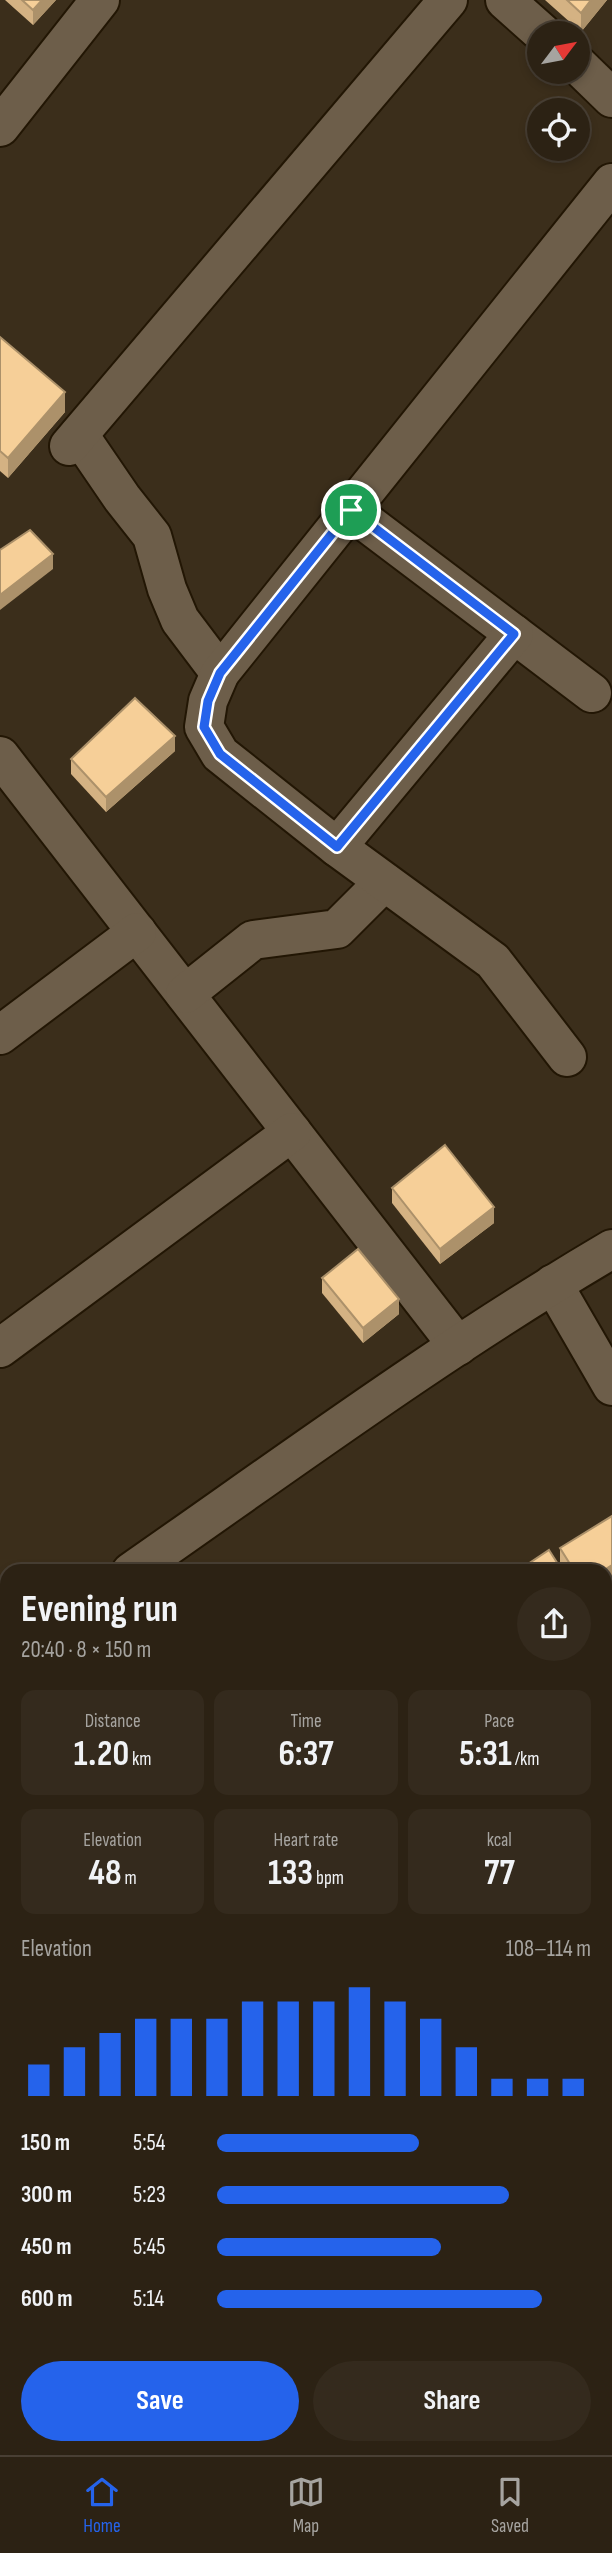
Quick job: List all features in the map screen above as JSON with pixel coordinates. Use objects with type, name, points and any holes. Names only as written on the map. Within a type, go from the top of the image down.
[{"type":"street","points":[[0,127],[100,0]]},
{"type":"street","points":[[220,673],[180,620],[167,589],[152,536],[74,440],[449,0]]},
{"type":"street","points":[[505,0],[529,21]]},
{"type":"street","points":[[590,77],[612,99]]},
{"type":"street","points":[[567,1057],[493,961],[337,847],[220,754],[204,727],[208,701],[220,673],[612,183]]},
{"type":"street","points":[[351,510],[592,693]]},
{"type":"street","points":[[337,847],[514,634]]},
{"type":"street","points":[[0,756],[458,1346]]},
{"type":"street","points":[[185,995],[253,940],[337,929],[384,882]]},
{"type":"street","points":[[0,1035],[137,932]]},
{"type":"street","points":[[0,1348],[292,1132]]},
{"type":"street","points":[[143,1564],[458,1346],[553,1284],[612,1250]]},
{"type":"street","points":[[553,1284],[612,1386]]},
{"type":"building","points":[[22,0],[42,0],[33,10]]},
{"type":"building","points":[[567,0],[591,0],[581,13]]},
{"type":"building","points":[[0,337],[65,392],[8,458],[0,451]]},
{"type":"building","points":[[30,530],[53,554],[0,595],[0,550]]},
{"type":"building","points":[[135,698],[175,736],[106,797],[71,759]]},
{"type":"building","points":[[445,1145],[494,1207],[440,1249],[392,1188]]},
{"type":"building","points":[[358,1249],[399,1299],[363,1328],[322,1278]]},
{"type":"building","points":[[612,1516],[612,1564],[570,1564],[560,1548]]},
{"type":"building","points":[[549,1550],[558,1564],[528,1564]]},
{"type":"route","points":[[351,510],[514,634],[337,847],[220,754],[204,727],[208,701],[220,673],[351,510]]}]
